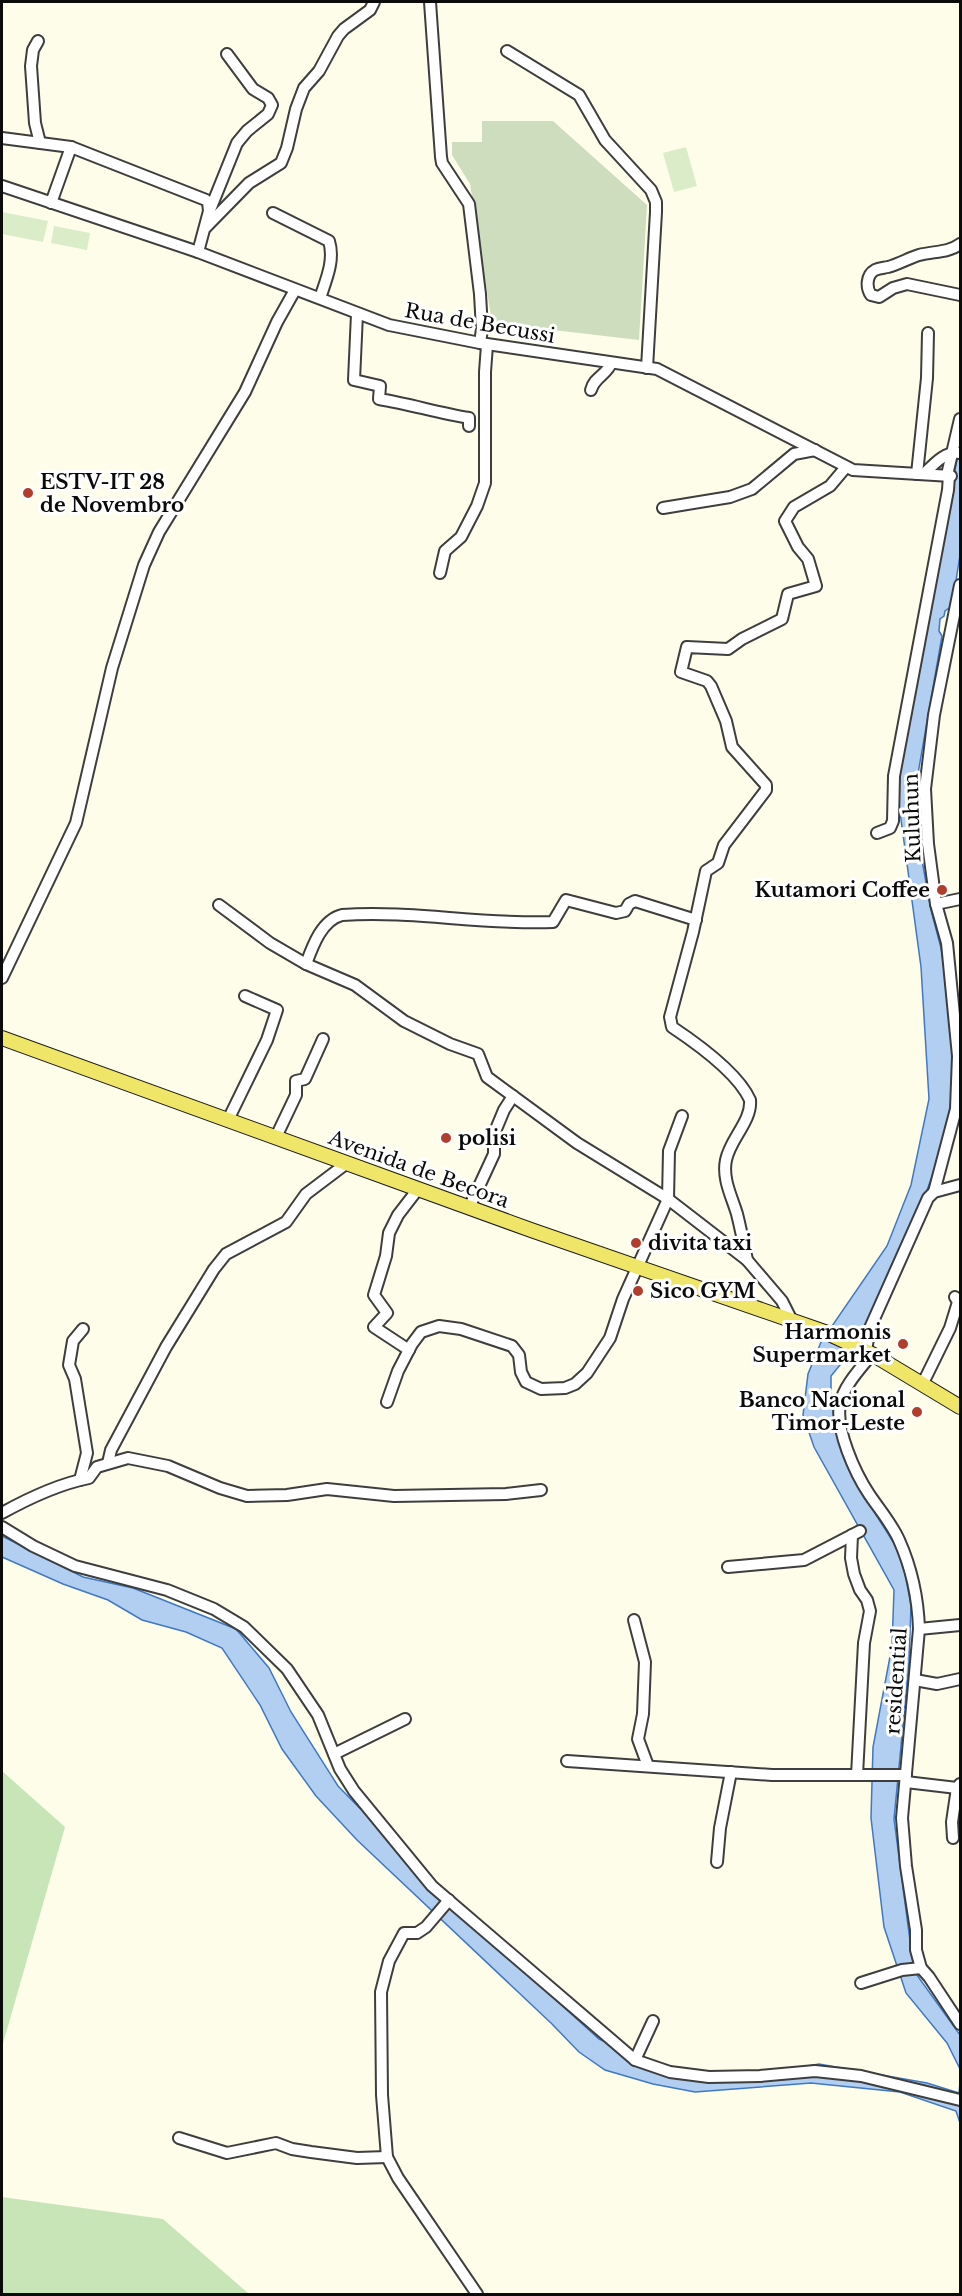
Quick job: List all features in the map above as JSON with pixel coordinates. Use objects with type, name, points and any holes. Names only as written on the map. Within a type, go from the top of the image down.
[{"type":"main road","name":"Avenida de Becora","points":[[2,1038],[469,1208],[825,1332],[866,1350]]},
{"type":"main road","points":[[866,1350],[960,1407]]},
{"type":"street","points":[[206,227],[249,183],[281,163],[304,88],[319,70],[338,36],[350,23],[370,10],[374,2]]},
{"type":"street","points":[[430,2],[441,157],[442,163],[468,204],[480,294],[485,372],[485,483],[477,506],[461,537],[445,551],[440,573]]},
{"type":"street","points":[[38,41],[33,50],[31,66],[35,123],[40,143]]},
{"type":"street","points":[[507,51],[579,95],[605,140],[654,196],[656,212],[647,368]]},
{"type":"street","points":[[198,252],[209,211],[237,143],[247,131],[268,114],[272,105],[268,98],[253,89],[227,54]]},
{"type":"street","points":[[2,138],[70,147],[202,197],[208,202],[209,211]]},
{"type":"street","points":[[51,203],[70,147]]},
{"type":"street","name":"Rua de Becussi","points":[[2,186],[198,252],[389,325],[484,344],[657,369],[853,470],[949,475]]},
{"type":"street","points":[[273,213],[329,241],[332,249],[331,263],[320,298]]},
{"type":"street","points":[[960,244],[953,249],[918,255],[889,267],[877,269],[868,279],[868,291],[871,296],[879,297],[893,288],[907,284],[960,295]]},
{"type":"street","points":[[2,978],[76,823],[112,668],[144,565],[159,532],[245,392],[277,322],[295,290]]},
{"type":"street","points":[[357,314],[354,380],[380,386],[379,399],[470,418],[468,426]]},
{"type":"street","points":[[920,474],[928,333]]},
{"type":"street","points":[[591,390],[593,382],[610,368],[611,363]]},
{"type":"street","points":[[877,833],[890,828],[893,821],[894,776],[938,547],[949,475],[957,453],[960,419]]},
{"type":"street","points":[[663,508],[730,496],[752,489],[794,454],[815,450]]},
{"type":"street","points":[[920,474],[937,461],[957,453]]},
{"type":"street","points":[[747,1260],[741,1229],[726,1180],[725,1166],[731,1145],[749,1113],[750,1100],[745,1090],[708,1053],[672,1027],[670,1021],[706,872],[718,862],[724,845],[766,789],[763,781],[732,747],[726,721],[711,686],[707,681],[681,672],[687,647],[728,649],[742,639],[782,619],[788,594],[816,586],[808,559],[798,547],[785,521],[794,507],[830,486],[846,467]]},
{"type":"street","name":"Kuluhun","points":[[866,1350],[870,1328],[928,1198],[934,1192],[956,1109],[958,1056],[947,942],[936,904],[928,844],[925,789],[934,716],[954,652],[960,585]]},
{"type":"street","points":[[936,904],[960,899]]},
{"type":"street","points":[[306,964],[326,922],[342,915],[393,913],[485,922],[553,922],[566,900],[616,913],[625,911],[629,904],[635,901],[696,920]]},
{"type":"street","points":[[219,905],[270,943],[306,964],[355,985],[404,1022],[450,1044],[478,1054],[487,1077],[577,1143],[668,1199],[747,1260],[778,1296],[788,1310],[792,1321]]},
{"type":"street","points":[[228,1120],[267,1040],[277,1010],[245,996]]},
{"type":"street","points":[[276,1137],[296,1095],[296,1081],[305,1079],[323,1039]]},
{"type":"street","points":[[469,1208],[494,1154],[494,1134],[513,1096]]},
{"type":"street","points":[[387,1402],[398,1371],[421,1332],[439,1326],[461,1329],[512,1346],[519,1355],[525,1382],[541,1389],[565,1388],[575,1384],[588,1373],[610,1338],[638,1266],[668,1199],[669,1151],[682,1116]]},
{"type":"street","points":[[108,1463],[111,1450],[166,1347],[214,1269],[226,1254],[286,1222],[306,1194],[347,1163]]},
{"type":"street","points":[[934,1192],[960,1185]]},
{"type":"street","points":[[409,1350],[374,1327],[387,1313],[374,1295],[386,1257],[388,1233],[398,1215],[418,1189]]},
{"type":"street","points":[[923,1383],[950,1328],[958,1302],[955,1298]]},
{"type":"street","points":[[80,1480],[87,1453],[75,1379],[69,1365],[73,1341],[83,1329]]},
{"type":"street","name":"residential","points":[[866,1350],[842,1397],[840,1425],[862,1484],[898,1538],[909,1564],[918,1606],[919,1629],[902,1818],[916,1930],[916,1950],[921,1968],[960,2024]]},
{"type":"street","points":[[2,1513],[34,1496],[89,1478],[97,1467],[128,1458],[168,1466],[220,1488],[247,1496],[287,1495],[327,1489],[394,1496],[506,1494],[541,1490]]},
{"type":"street","points":[[2,1527],[33,1546],[75,1566],[167,1590],[214,1609],[244,1627],[287,1670],[318,1715],[340,1769],[354,1791],[432,1886],[635,2060],[670,2072],[709,2077],[760,2076],[815,2071],[861,2076],[960,2100]]},
{"type":"street","points":[[728,1567],[804,1560],[856,1533],[851,1558],[854,1574],[870,1611],[864,1642],[861,1775]]},
{"type":"street","points":[[634,1620],[645,1662],[643,1714],[638,1739],[648,1766]]},
{"type":"street","points":[[919,1629],[960,1625]]},
{"type":"street","points":[[915,1680],[937,1684],[960,1679]]},
{"type":"street","points":[[334,1754],[405,1719]]},
{"type":"street","points":[[567,1761],[772,1775],[904,1777],[959,1786],[952,1822],[953,1838]]},
{"type":"street","points":[[717,1862],[720,1828],[730,1772]]},
{"type":"street","points":[[449,1900],[426,1927],[417,1933],[404,1933],[389,1961],[381,1992],[382,2095],[387,2157],[404,2187],[477,2295]]},
{"type":"street","points":[[861,1983],[902,1970],[921,1968]]},
{"type":"street","points":[[635,2060],[653,2021]]},
{"type":"street","points":[[179,2138],[227,2153],[276,2143],[292,2149],[357,2158],[387,2157]]},
{"type":"green space","points":[[482,121],[553,121],[647,205],[639,340],[492,323],[470,184],[452,155],[452,142],[482,142]]},
{"type":"green space","points":[[686,147],[697,186],[674,192],[663,153]]},
{"type":"green space","points":[[2,212],[48,221],[43,242],[2,234]]},
{"type":"green space","points":[[54,226],[90,233],[87,250],[51,243]]},
{"type":"green space","points":[[2,1771],[65,1827],[2,2047]]},
{"type":"green space","points":[[2,2197],[163,2219],[249,2294],[2,2294]]},
{"type":"water","points":[[960,443],[960,555],[952,606],[940,619],[939,631],[942,636],[916,785],[921,855],[941,948],[949,1000],[953,1051],[951,1113],[938,1160],[922,1204],[870,1314],[863,1337],[831,1376],[831,1401],[854,1480],[902,1556],[911,1605],[909,1663],[894,1819],[914,1971],[960,2035],[960,2069],[947,2043],[906,1993],[884,1927],[871,1818],[873,1747],[892,1646],[894,1590],[814,1447],[803,1415],[808,1374],[821,1342],[887,1246],[911,1185],[929,1099],[921,967],[897,790],[899,768]]},
{"type":"water","points":[[2,1536],[83,1577],[133,1588],[236,1629],[269,1668],[291,1712],[338,1786],[546,1991],[599,2039],[667,2068],[688,2073],[764,2074],[819,2064],[927,2083],[959,2093],[960,2082],[960,2123],[956,2111],[900,2092],[811,2083],[695,2092],[653,2084],[605,2070],[579,2052],[357,1840],[316,1796],[282,1749],[260,1705],[222,1648],[186,1632],[142,1620],[108,1600],[63,1584],[2,1557]]},
{"type":"place","name":"ESTV-IT 28 de Novembro","points":[[28,493]]},
{"type":"place","name":"Kutamori Coffee","points":[[942,890]]},
{"type":"place","name":"polisi","points":[[446,1138]]},
{"type":"place","name":"divita taxi","points":[[636,1243]]},
{"type":"place","name":"Sico GYM","points":[[638,1291]]},
{"type":"place","name":"Harmonis Supermarket","points":[[903,1344]]},
{"type":"place","name":"Banco Nacional Timor-Leste","points":[[917,1412]]}]
